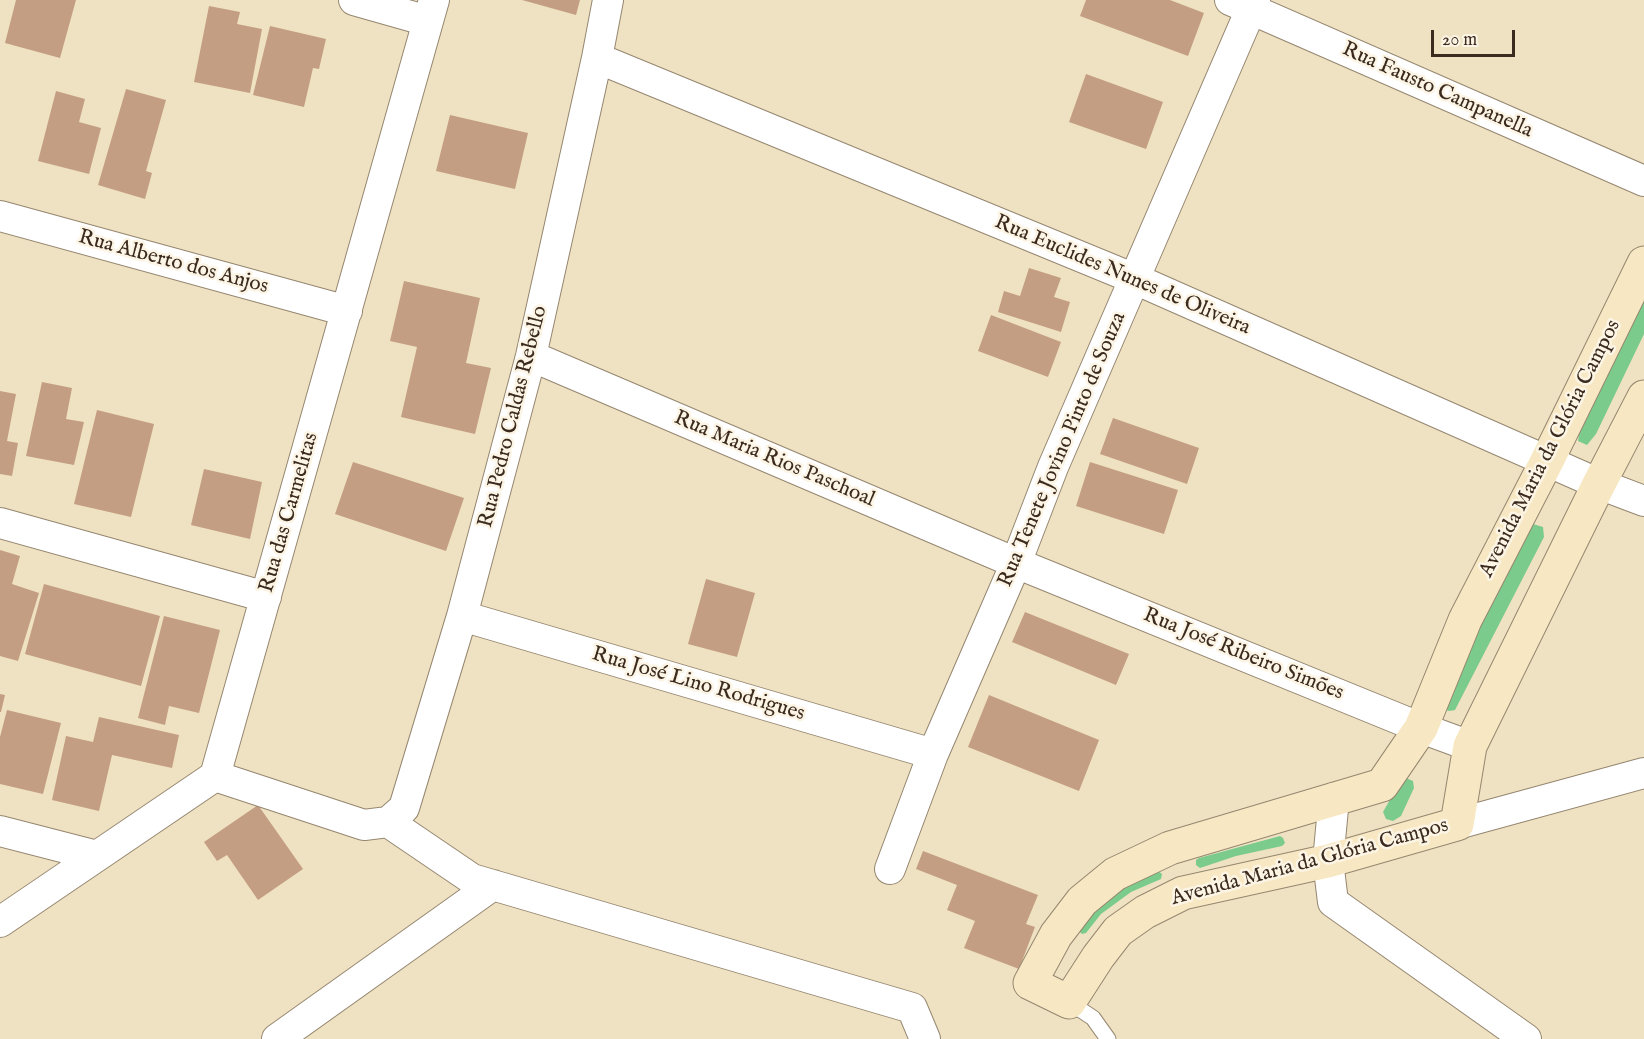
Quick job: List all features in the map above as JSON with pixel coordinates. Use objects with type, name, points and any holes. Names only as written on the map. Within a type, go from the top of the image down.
[{"type":"street","points":[[354,0],[431,11]]},
{"type":"street","name":"Rua Pedro Caldas Rebello","points":[[388,822],[404,808],[462,616],[531,356],[608,0]]},
{"type":"street","name":"Rua Fausto Campanella","points":[[1245,3],[1644,182]]},
{"type":"street","name":"Rua Tenete Jovino Pinto de Souza","points":[[890,869],[933,754],[1016,563],[1053,467],[1135,279],[1245,3]]},
{"type":"street","name":"Rua das Carmelitas","points":[[215,776],[431,11]]},
{"type":"street","name":"Rua Euclides Nunes de Oliveira","points":[[597,58],[1135,279],[1599,484],[1644,501]]},
{"type":"street","name":"Rua Alberto dos Anjos","points":[[0,216],[347,310]]},
{"type":"street","name":"Avenida Maria da Glória Campos","points":[[1644,263],[1547,461],[1465,620],[1421,728],[1382,784],[1170,848],[1115,874],[1082,900],[1056,935],[1030,983],[1069,1002],[1118,931],[1145,912],[1183,893],[1328,861],[1457,824],[1470,746],[1644,397]]},
{"type":"street","name":"Rua Maria Rios Paschoal","points":[[531,356],[1016,563]]},
{"type":"street","points":[[0,523],[266,597]]},
{"type":"street","name":"Rua José Ribeiro Simões","points":[[1016,563],[1470,746]]},
{"type":"street","name":"Rua José Lino Rodrigues","points":[[462,616],[933,754]]},
{"type":"street","points":[[1457,824],[1644,773]]},
{"type":"street","points":[[0,922],[215,776],[364,825],[388,822],[472,879],[912,1008],[925,1039]]},
{"type":"street","points":[[1334,798],[1328,861],[1333,902],[1527,1039]]},
{"type":"street","points":[[0,831],[97,856]]},
{"type":"street","points":[[277,1039],[493,885]]},
{"type":"lane","points":[[1069,1002],[1093,1018],[1108,1039]]},
{"type":"green space","points":[[1644,287],[1644,334],[1596,434],[1587,445],[1578,441],[1580,427]]},
{"type":"green space","points":[[1533,524],[1543,527],[1544,537],[1455,710],[1443,709],[1524,528]]},
{"type":"green space","points":[[1406,778],[1413,781],[1414,788],[1401,816],[1393,821],[1386,819],[1383,812],[1400,782]]},
{"type":"green space","points":[[1280,836],[1285,843],[1282,846],[1236,856],[1200,868],[1196,865],[1196,860],[1199,858]]},
{"type":"green space","points":[[1157,870],[1162,874],[1161,879],[1131,892],[1101,914],[1086,933],[1080,932],[1079,927],[1096,908],[1126,884]]},
{"type":"building","points":[[16,0],[76,0],[60,58],[5,43]]},
{"type":"building","points":[[522,0],[580,0],[576,15]]},
{"type":"building","points":[[1086,0],[1170,0],[1204,13],[1188,56],[1080,16]]},
{"type":"building","points":[[209,6],[240,12],[237,24],[262,29],[250,93],[194,82]]},
{"type":"building","points":[[270,26],[326,39],[319,69],[313,68],[304,107],[253,95]]},
{"type":"building","points":[[1086,74],[1163,102],[1146,149],[1069,122]]},
{"type":"building","points":[[126,89],[166,100],[146,171],[152,173],[145,199],[98,185]]},
{"type":"building","points":[[56,91],[85,99],[79,122],[101,128],[89,174],[38,161]]},
{"type":"building","points":[[450,115],[528,133],[515,189],[436,171]]},
{"type":"building","points":[[1029,268],[1061,278],[1054,297],[1070,302],[1061,332],[998,312],[1004,291],[1020,296]]},
{"type":"building","points":[[404,281],[480,298],[466,363],[491,368],[475,434],[401,417],[417,347],[390,341]]},
{"type":"building","points":[[991,315],[1061,342],[1048,377],[978,351]]},
{"type":"building","points":[[42,382],[72,388],[66,419],[84,422],[74,465],[26,456]]},
{"type":"building","points":[[0,391],[16,394],[7,441],[18,443],[12,476],[0,474]]},
{"type":"building","points":[[97,410],[154,424],[131,517],[74,504]]},
{"type":"building","points":[[1113,418],[1199,448],[1187,484],[1100,454]]},
{"type":"building","points":[[353,462],[464,498],[446,551],[335,514]]},
{"type":"building","points":[[1090,462],[1178,490],[1164,534],[1076,506]]},
{"type":"building","points":[[204,469],[262,482],[250,539],[191,525]]},
{"type":"building","points":[[0,550],[20,556],[12,584],[39,593],[18,661],[0,656]]},
{"type":"building","points":[[706,579],[755,593],[737,657],[688,644]]},
{"type":"building","points":[[44,584],[160,616],[141,686],[25,654]]},
{"type":"building","points":[[1025,612],[1129,654],[1116,685],[1012,642]]},
{"type":"building","points":[[164,616],[220,630],[199,713],[169,706],[165,725],[138,718]]},
{"type":"building","points":[[0,694],[5,695],[1,712],[0,712]]},
{"type":"building","points":[[989,695],[1099,740],[1079,791],[968,747]]},
{"type":"building","points":[[7,710],[61,723],[43,794],[0,784],[0,737]]},
{"type":"building","points":[[99,717],[179,735],[172,768],[112,755],[99,811],[52,800],[66,736],[93,742]]},
{"type":"building","points":[[258,805],[303,869],[258,900],[227,855],[217,861],[204,842]]},
{"type":"building","points":[[923,851],[1038,895],[1026,924],[1035,927],[1019,969],[964,948],[975,921],[947,910],[957,885],[916,869]]}]
